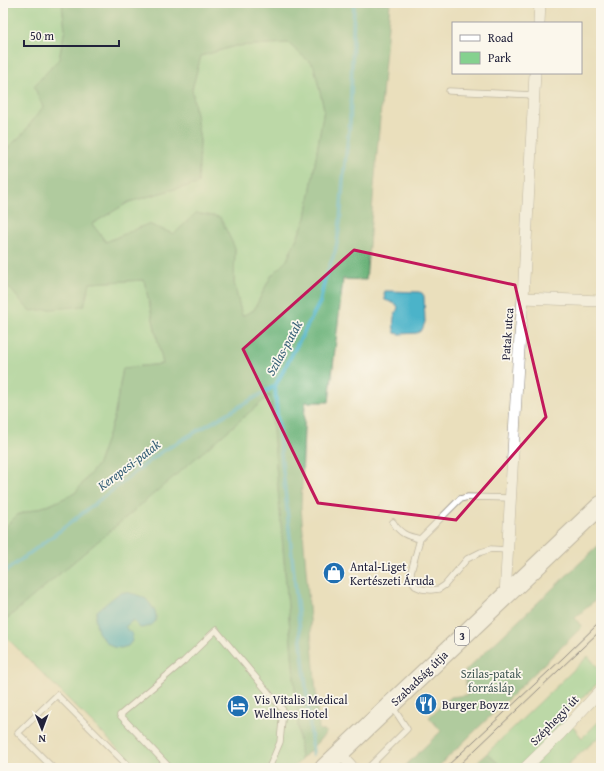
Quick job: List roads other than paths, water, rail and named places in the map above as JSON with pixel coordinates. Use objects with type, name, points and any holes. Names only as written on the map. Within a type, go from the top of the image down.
[{"type":"main road","name":"Szabadság útja","points":[[324,768],[601,505]]},
{"type":"street","points":[[539,22],[540,3]]},
{"type":"street","name":"Patak utca","points":[[505,596],[535,74]]},
{"type":"street","points":[[523,298],[601,300]]},
{"type":"street","name":"Széphegyi út","points":[[525,768],[560,734],[601,690]]},
{"type":"street","points":[[340,753],[353,768]]},
{"type":"lane","points":[[449,91],[534,95]]},
{"type":"lane","points":[[507,550],[492,549],[481,552],[468,559],[445,585],[439,589],[426,590],[415,586],[412,579],[411,572],[420,539],[460,499],[468,497],[510,498]]},
{"type":"lane","points":[[393,522],[402,533],[420,539]]},
{"type":"lane","points":[[170,768],[120,715],[184,661],[216,630],[283,710],[280,742],[269,768]]},
{"type":"lane","points":[[52,768],[18,733],[57,695],[130,768]]},
{"type":"lane","points":[[368,768],[407,729],[391,704]]},
{"type":"water","points":[[385,291],[422,293],[424,296],[425,322],[422,330],[417,333],[395,333],[394,321],[398,306],[385,300]]},
{"type":"water","points":[[124,592],[135,594],[146,599],[156,614],[156,618],[154,623],[151,625],[140,628],[133,620],[125,627],[132,634],[132,641],[128,646],[121,648],[113,647],[105,641],[98,632],[95,619],[97,611],[118,594]]},
{"type":"waterway","name":"Szilas-patak","points":[[313,754],[275,386],[320,302],[325,278],[337,243],[350,122],[354,3]]},
{"type":"waterway","name":"Kerepesi-patak","points":[[3,573],[161,452],[275,386]]},
{"type":"tram line","points":[[445,768],[601,621]]},
{"type":"tram line","points":[[456,768],[601,630]]},
{"type":"place","name":"Antal-Liget Kertészeti Áruda","points":[[334,573]]},
{"type":"place","name":"Burger Boyzz","points":[[426,704]]},
{"type":"place","name":"Vis Vitalis Medical Wellness Hotel","points":[[238,706]]},
{"type":"park label","name":"Szilas-patak forrásláp","points":[[491,680]]}]
